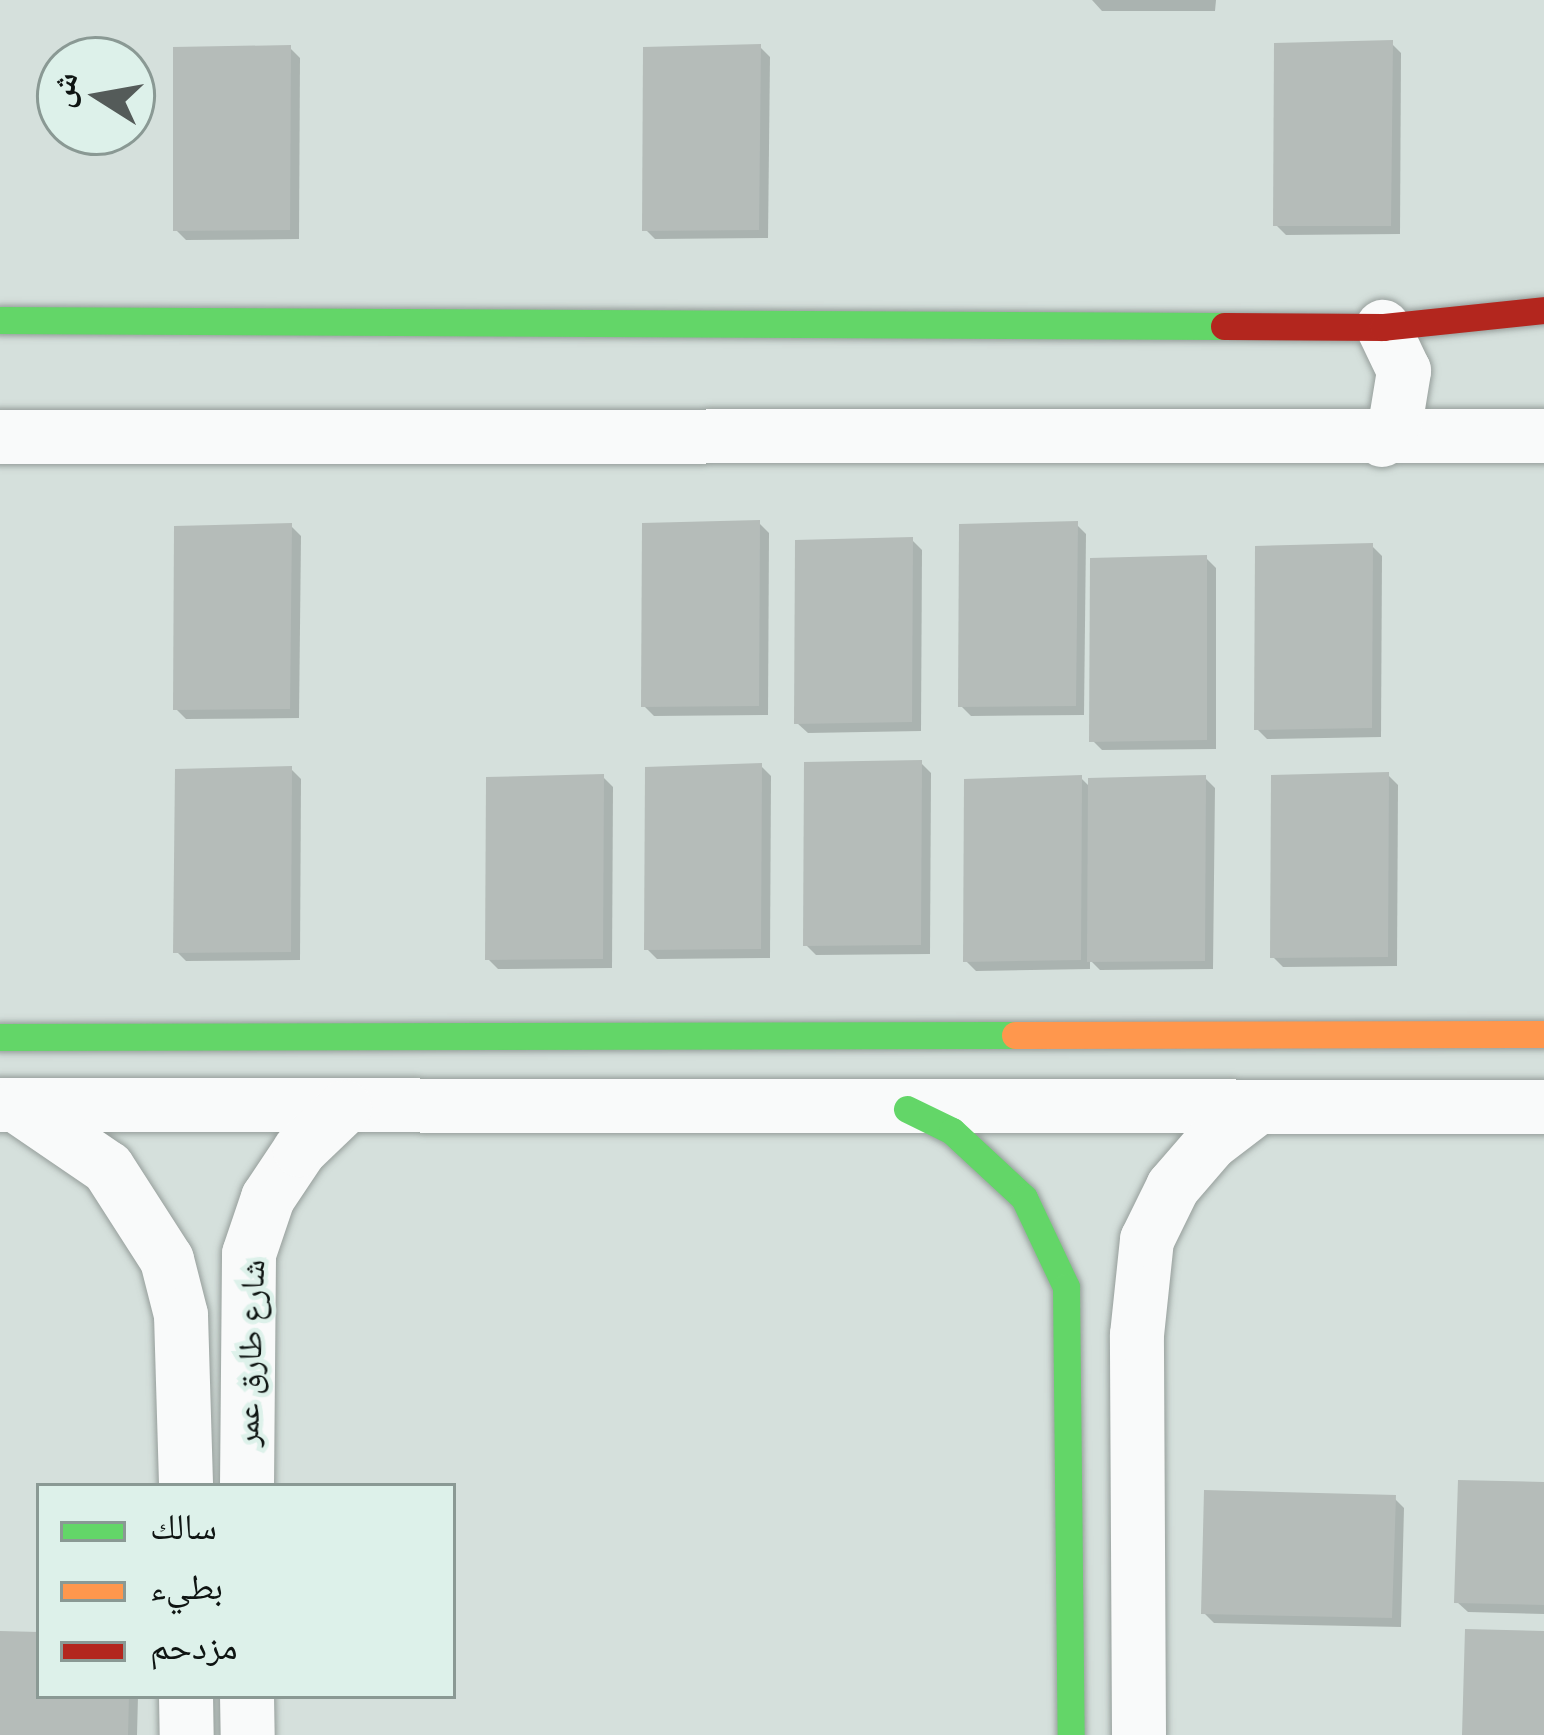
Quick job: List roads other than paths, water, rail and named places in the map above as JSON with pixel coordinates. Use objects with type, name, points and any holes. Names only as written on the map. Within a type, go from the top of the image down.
[{"type":"street","points":[[0,320],[1383,327],[1544,310]]},
{"type":"street","points":[[1382,440],[1396,420],[1404,384],[1383,327]]},
{"type":"street","points":[[0,437],[1382,440],[1544,436]]},
{"type":"street","points":[[0,1037],[1544,1034]]},
{"type":"street","points":[[722,1036],[723,1108]]},
{"type":"street","points":[[7,1105],[1544,1107]]},
{"type":"street","name":"شارع طارق عمر","points":[[7,1105],[107,1168],[142,1211],[167,1260],[181,1315],[185,1483]]},
{"type":"street","name":"شارع طارق عمر","points":[[247,1483],[249,1254],[268,1198],[300,1150],[344,1107]]},
{"type":"street","points":[[1138,1735],[1137,1335],[1148,1240],[1173,1187],[1210,1143],[1257,1108]]},
{"type":"street","points":[[907,1109],[965,1141],[1024,1198],[1066,1287],[1071,1735]]},
{"type":"street","points":[[181,1315],[213,1296],[246,1312]]},
{"type":"street","points":[[1069,1340],[1085,1313],[1101,1308],[1117,1310],[1137,1335]]},
{"type":"street","points":[[186,1699],[187,1735]]}]
